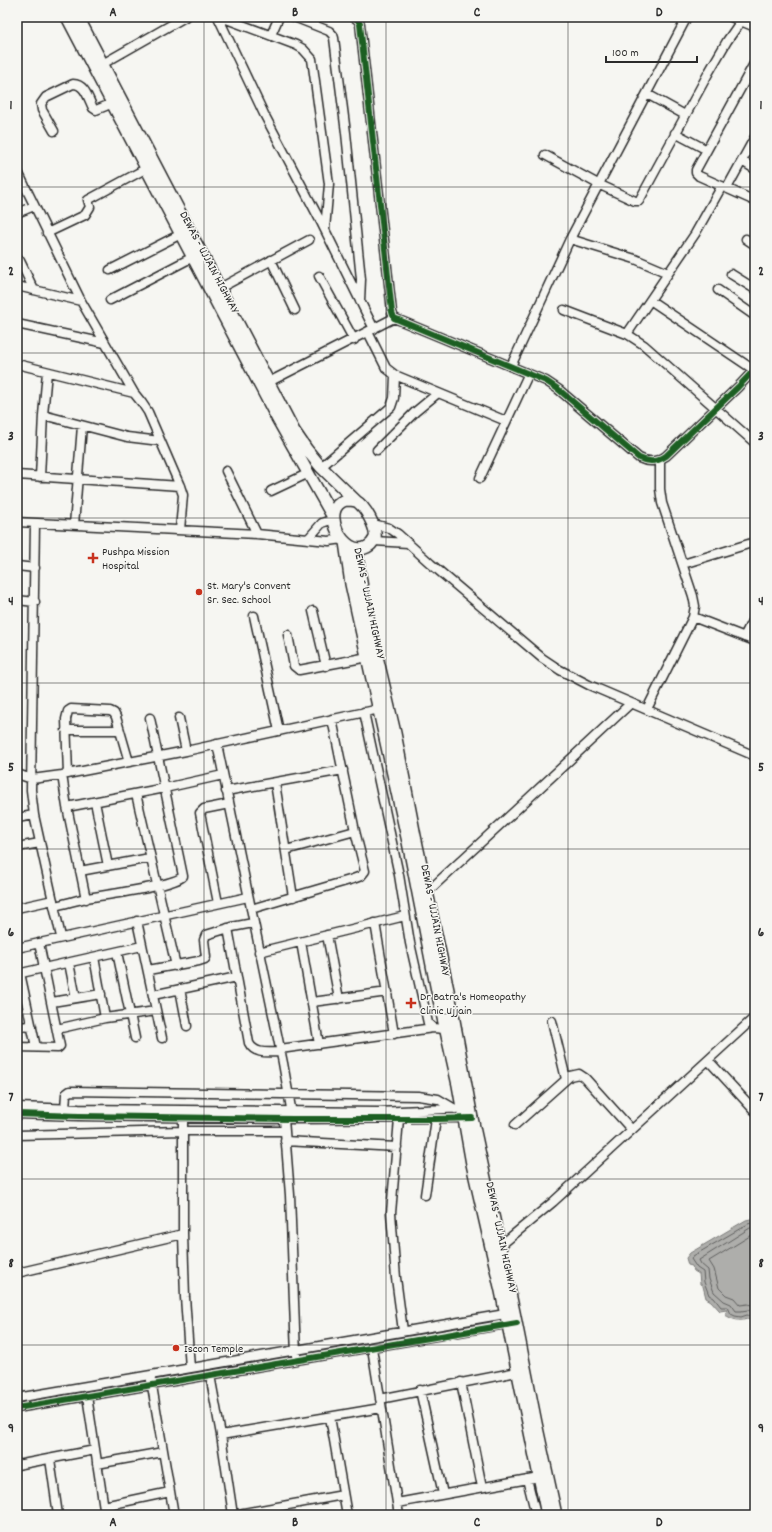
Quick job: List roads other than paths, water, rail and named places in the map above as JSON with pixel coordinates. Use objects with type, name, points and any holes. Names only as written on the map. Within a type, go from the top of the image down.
[{"type":"main road","name":"DEWAS - UJJAIN HIGHWAY","points":[[67,17],[98,66],[220,288],[265,384],[293,447],[309,473],[344,540],[350,547],[356,549],[370,546],[374,541],[375,530],[362,506],[321,467],[294,431],[265,384],[193,257],[113,103],[98,66],[78,17]]},
{"type":"main road","points":[[333,518],[334,509],[341,501],[356,501]]},
{"type":"main road","name":"DEWAS - UJJAIN HIGHWAY","points":[[344,540],[351,584],[368,657],[384,708]]},
{"type":"main road","name":"DEWAS - UJJAIN HIGHWAY","points":[[356,549],[384,708],[423,895],[450,1004],[465,1113]]},
{"type":"main road","name":"DEWAS - UJJAIN HIGHWAY","points":[[423,895],[445,1029],[476,1159],[556,1515]]},
{"type":"main road","name":"DEWAS - UJJAIN HIGHWAY","points":[[476,1159],[500,1246],[511,1318],[517,1372],[547,1515]]},
{"type":"street","points":[[98,66],[185,17]]},
{"type":"street","points":[[218,17],[264,114],[325,230],[360,302],[386,368],[395,375],[506,421]]},
{"type":"street","points":[[221,17],[271,35],[303,49],[312,59],[329,184],[325,230]]},
{"type":"street","points":[[271,35],[279,17]]},
{"type":"street","points":[[294,17],[329,31],[334,38],[346,133],[361,280],[360,302]]},
{"type":"street","points":[[354,17],[360,24],[392,312],[394,318],[546,381],[558,389],[639,458],[646,462],[655,462],[660,460],[716,409],[738,388],[754,369],[650,300]]},
{"type":"street","points":[[511,366],[570,239],[687,17]]},
{"type":"street","points":[[731,17],[755,26]]},
{"type":"street","points":[[545,155],[598,184],[634,201],[640,201],[685,115],[727,41],[741,21]]},
{"type":"street","points":[[755,62],[698,165],[696,173],[699,176],[755,201]]},
{"type":"street","points":[[54,131],[42,110],[41,104],[46,97],[72,84],[82,86],[93,108],[96,110],[113,103]]},
{"type":"street","points":[[647,94],[685,115]]},
{"type":"street","points":[[675,133],[707,150]]},
{"type":"street","points":[[627,334],[742,162],[755,137]]},
{"type":"street","points":[[742,162],[755,169]]},
{"type":"street","points":[[47,232],[85,215],[90,207],[88,200],[147,168]]},
{"type":"street","points":[[17,170],[19,179],[81,301],[134,393],[148,412],[183,495],[180,530]]},
{"type":"street","points":[[17,213],[34,206]]},
{"type":"street","points":[[110,270],[181,234]]},
{"type":"street","points":[[570,239],[635,259],[668,273]]},
{"type":"street","points":[[746,239],[755,245]]},
{"type":"street","points":[[220,288],[308,240]]},
{"type":"street","points":[[17,257],[34,290]]},
{"type":"street","points":[[110,300],[193,257]]},
{"type":"street","points":[[271,260],[295,310]]},
{"type":"street","points":[[731,274],[755,289]]},
{"type":"street","points":[[319,276],[354,340]]},
{"type":"street","points":[[17,286],[81,301]]},
{"type":"street","points":[[718,290],[755,316]]},
{"type":"street","points":[[564,310],[627,334],[644,345],[755,443]]},
{"type":"street","points":[[265,384],[354,340],[394,318]]},
{"type":"street","points":[[17,324],[105,343]]},
{"type":"street","points":[[17,364],[134,393]]},
{"type":"street","points":[[40,477],[43,415],[48,372]]},
{"type":"street","points":[[480,478],[528,374]]},
{"type":"street","points":[[321,467],[391,407],[394,398],[395,375]]},
{"type":"street","points":[[377,450],[415,412],[438,393]]},
{"type":"street","points":[[43,415],[127,437],[160,441]]},
{"type":"street","points":[[74,525],[82,426]]},
{"type":"street","points":[[647,709],[693,616],[695,606],[683,564],[662,503],[660,489],[660,460]]},
{"type":"street","points":[[226,471],[257,534]]},
{"type":"street","points":[[271,491],[309,473]]},
{"type":"street","points":[[17,475],[180,486]]},
{"type":"street","points":[[308,539],[322,523],[333,518]]},
{"type":"street","points":[[17,522],[257,534],[329,541],[344,540]]},
{"type":"street","points":[[35,523],[31,790],[34,815],[61,937]]},
{"type":"street","points":[[373,524],[389,528],[408,543],[542,658],[575,678],[755,756]]},
{"type":"street","points":[[374,541],[408,543]]},
{"type":"street","points":[[683,564],[755,542]]},
{"type":"street","points":[[17,566],[35,568]]},
{"type":"street","points":[[17,600],[35,602]]},
{"type":"street","points":[[313,611],[326,666]]},
{"type":"street","points":[[744,636],[755,615]]},
{"type":"street","points":[[254,616],[279,731]]},
{"type":"street","points":[[693,616],[755,641]]},
{"type":"street","points":[[288,635],[294,666],[303,671],[368,657]]},
{"type":"street","points":[[423,895],[517,810],[631,703]]},
{"type":"street","points":[[86,898],[67,807],[65,775],[66,730],[67,714],[71,709],[75,708],[110,711],[114,713],[129,762]]},
{"type":"street","points":[[17,774],[32,779],[65,775],[186,751],[384,708]]},
{"type":"street","points":[[364,712],[428,1023],[433,1028]]},
{"type":"street","points":[[17,908],[156,886],[181,878],[183,873],[150,718]]},
{"type":"street","points":[[179,718],[186,751]]},
{"type":"street","points":[[250,909],[353,879],[363,874],[365,868],[355,831],[332,719]]},
{"type":"street","points":[[66,730],[119,730]]},
{"type":"street","points":[[217,744],[283,1063],[292,1114]]},
{"type":"street","points":[[226,791],[343,770]]},
{"type":"street","points":[[67,807],[223,775]]},
{"type":"street","points":[[275,782],[293,897]]},
{"type":"street","points":[[136,794],[156,886],[176,966]]},
{"type":"street","points":[[95,802],[108,866]]},
{"type":"street","points":[[218,903],[200,813],[204,809],[229,804]]},
{"type":"street","points":[[17,818],[34,815]]},
{"type":"street","points":[[286,850],[355,831]]},
{"type":"street","points":[[17,847],[40,843]]},
{"type":"street","points":[[80,871],[150,858]]},
{"type":"street","points":[[17,948],[61,937],[248,897]]},
{"type":"street","points":[[259,952],[405,916]]},
{"type":"street","points":[[137,921],[162,1038]]},
{"type":"street","points":[[148,970],[176,966],[205,959],[204,937],[209,933],[253,923]]},
{"type":"street","points":[[375,924],[388,992],[394,1034]]},
{"type":"street","points":[[228,928],[250,1046],[263,1052],[433,1028],[445,1029]]},
{"type":"street","points":[[327,935],[339,999]]},
{"type":"street","points":[[301,942],[319,1044]]},
{"type":"street","points":[[17,1047],[60,1047],[39,943]]},
{"type":"street","points":[[36,1047],[19,974],[142,946]]},
{"type":"street","points":[[117,952],[135,1038]]},
{"type":"street","points":[[94,957],[105,1018]]},
{"type":"street","points":[[69,963],[76,998]]},
{"type":"street","points":[[153,994],[237,977]]},
{"type":"street","points":[[180,989],[187,1026]]},
{"type":"street","points":[[312,1002],[388,992]]},
{"type":"street","points":[[52,1002],[101,994]]},
{"type":"street","points":[[57,1029],[105,1018],[156,1011]]},
{"type":"street","points":[[500,1246],[553,1202],[755,1017]]},
{"type":"street","points":[[552,1021],[566,1079]]},
{"type":"street","points":[[17,1026],[32,1027]]},
{"type":"street","points":[[708,1060],[755,1111]]},
{"type":"street","points":[[515,1125],[566,1079],[574,1074],[582,1075],[632,1130]]},
{"type":"street","points":[[65,1109],[66,1094],[68,1091],[418,1096],[438,1099],[465,1113]]},
{"type":"street","points":[[17,1107],[65,1109],[79,1113],[183,1117],[284,1118],[292,1114],[399,1119],[436,1119],[465,1113]]},
{"type":"street","points":[[17,1114],[465,1113]]},
{"type":"street","points":[[183,1117],[183,1234],[185,1297],[190,1368]]},
{"type":"street","points":[[284,1118],[290,1195],[296,1361]]},
{"type":"street","points":[[399,1119],[392,1182],[391,1213],[396,1278],[403,1331]]},
{"type":"street","points":[[425,1195],[436,1119]]},
{"type":"street","points":[[17,1135],[183,1131],[285,1131]]},
{"type":"street","points":[[286,1141],[397,1147]]},
{"type":"street","points":[[17,1273],[183,1234]]},
{"type":"street","points":[[17,1398],[296,1351],[403,1331],[511,1318]]},
{"type":"street","points":[[17,1408],[372,1348],[511,1318]]},
{"type":"street","points":[[372,1348],[399,1515]]},
{"type":"street","points":[[380,1399],[517,1372]]},
{"type":"street","points":[[210,1375],[233,1515],[343,1495]]},
{"type":"street","points":[[150,1376],[174,1515]]},
{"type":"street","points":[[461,1382],[482,1487]]},
{"type":"street","points":[[420,1390],[443,1494]]},
{"type":"street","points":[[87,1396],[105,1515]]},
{"type":"street","points":[[221,1436],[381,1408]]},
{"type":"street","points":[[330,1417],[347,1515]]},
{"type":"street","points":[[17,1465],[95,1450]]},
{"type":"street","points":[[97,1464],[163,1452]]},
{"type":"street","points":[[50,1459],[58,1515]]},
{"type":"street","points":[[397,1502],[539,1477]]},
{"type":"street","points":[[527,1480],[536,1515]]},
{"type":"street","points":[[104,1506],[170,1492]]},
{"type":"water","points":[[755,1218],[755,1320],[736,1320],[725,1315],[727,1310],[720,1311],[711,1301],[706,1298],[703,1286],[700,1284],[699,1274],[694,1271],[692,1266],[688,1265],[686,1258],[690,1253],[746,1220]]},
{"type":"place","name":"Pushpa Mission Hospital","points":[[93,558]]},
{"type":"place","name":"St. Mary's Convent Sr. Sec. School","points":[[199,592]]},
{"type":"place","name":"Dr Batra's Homeopathy Clinic Ujjain","points":[[411,1003]]},
{"type":"place","name":"Iscon Temple","points":[[176,1348]]}]
